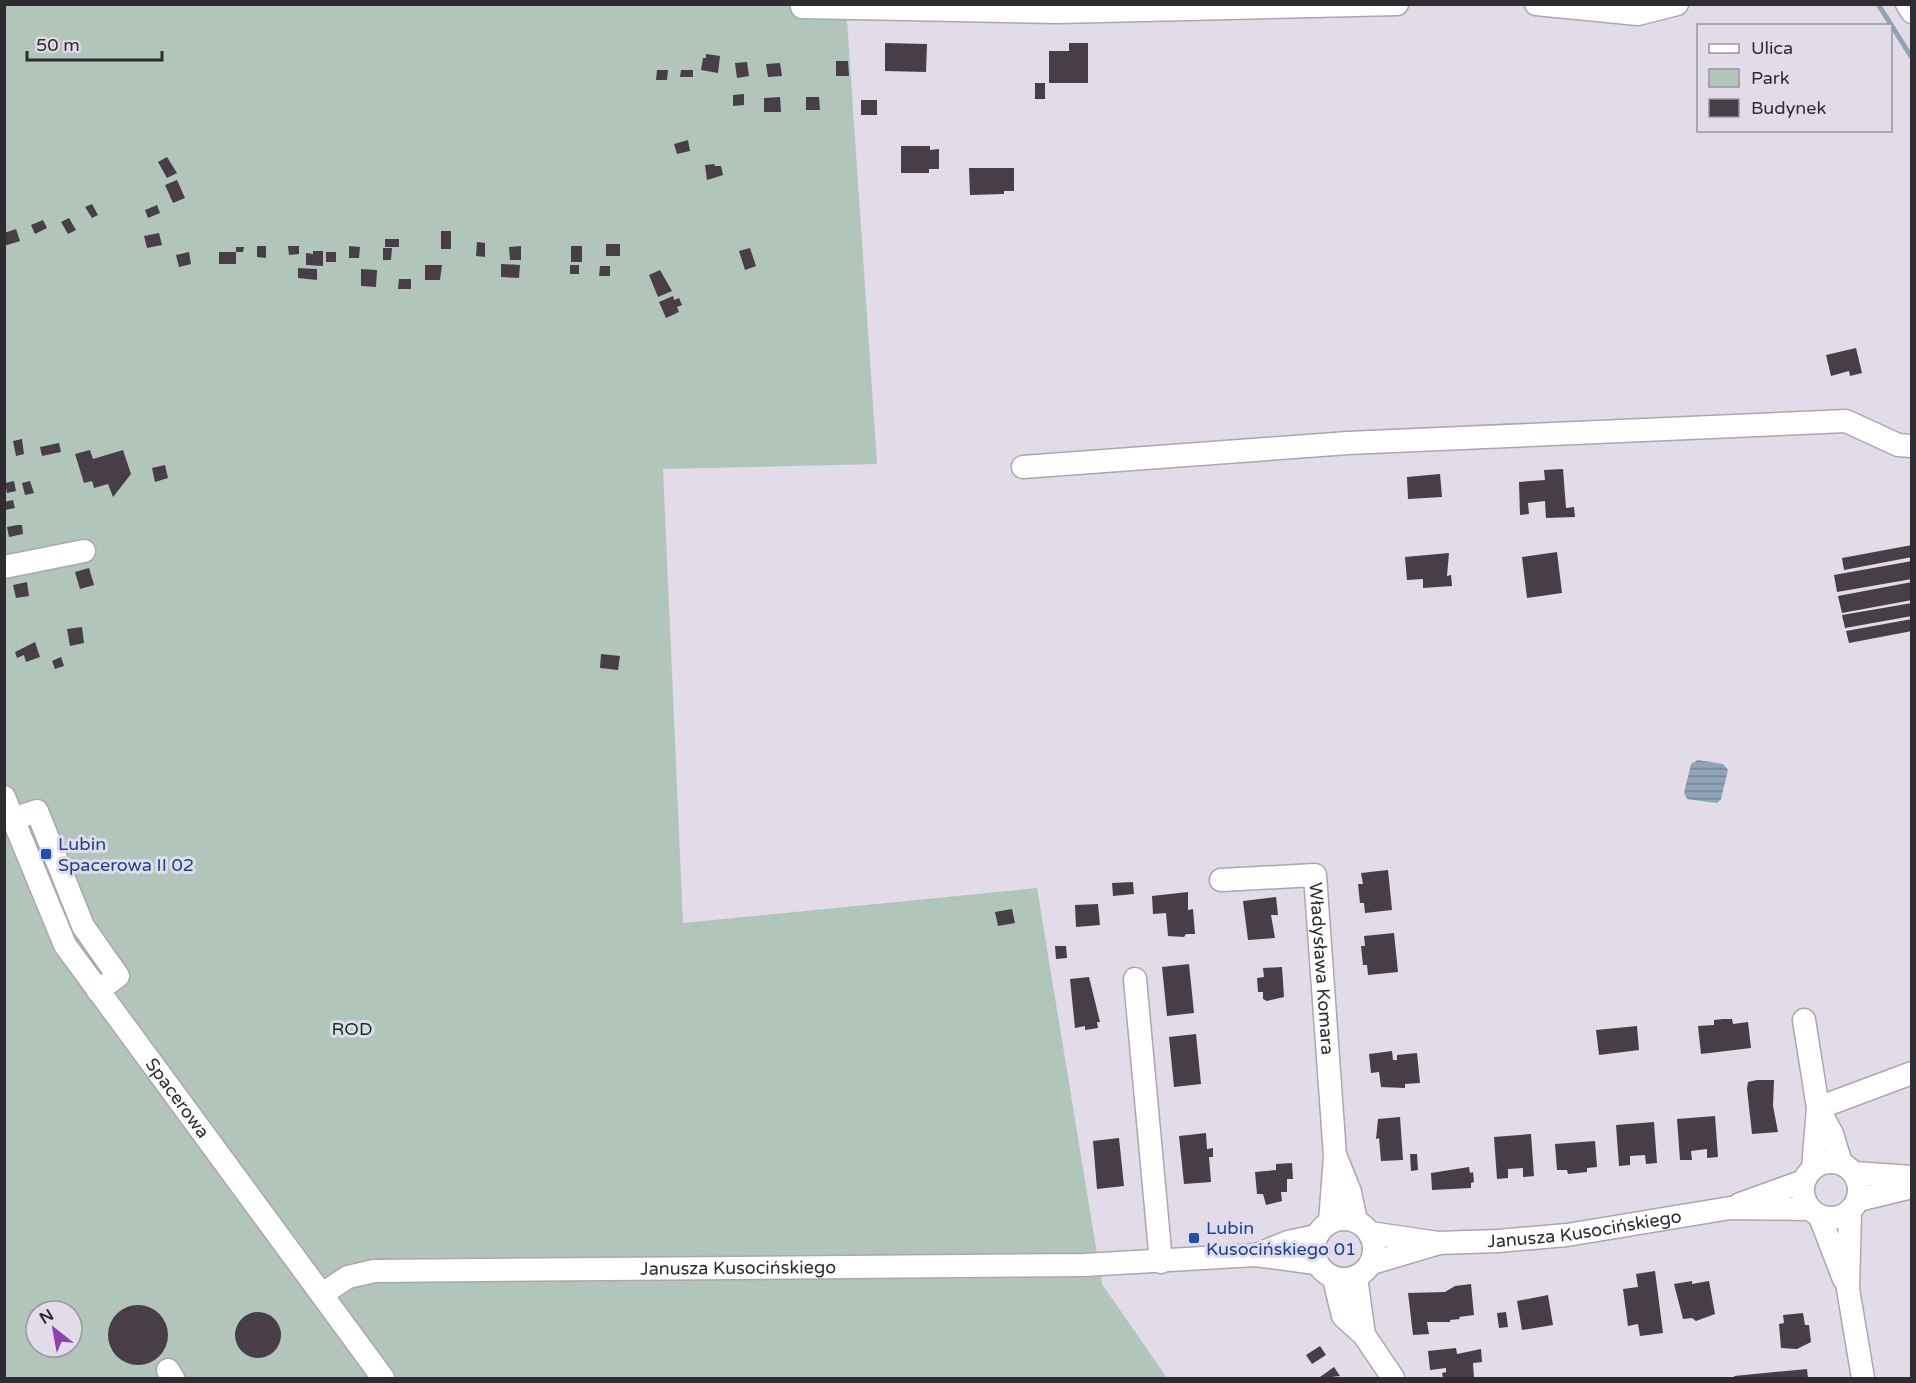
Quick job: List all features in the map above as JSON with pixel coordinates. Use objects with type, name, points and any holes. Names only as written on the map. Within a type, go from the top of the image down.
[{"type":"street","points":[[802,7],[1058,12],[1397,4]]},
{"type":"street","points":[[1536,4],[1638,14],[1677,4]]},
{"type":"street","points":[[1907,4],[1911,12]]},
{"type":"street","points":[[1023,467],[1348,443],[1846,421],[1898,445],[1911,446]]},
{"type":"street","points":[[4,567],[84,551]]},
{"type":"street","name":"Spacerowa","points":[[4,797],[57,931],[98,992],[383,1378]]},
{"type":"street","name":"Władysława Komara","points":[[1221,880],[1315,875],[1335,1156]]},
{"type":"street","points":[[1135,979],[1161,1262]]},
{"type":"street","points":[[1804,1020],[1818,1108],[1804,1201],[1815,1213],[1848,1289]]},
{"type":"street","points":[[1818,1108],[1911,1073]]},
{"type":"street","points":[[1818,1108],[1860,1191],[1854,1206],[1848,1289],[1863,1378]]},
{"type":"street","points":[[1335,1156],[1363,1227],[1374,1248],[1354,1273],[1364,1335],[1393,1378]]},
{"type":"street","points":[[1335,1156],[1323,1229],[1313,1250],[1316,1263],[1324,1273],[1354,1273],[1438,1243]]},
{"type":"street","points":[[1809,1174],[1832,1162],[1848,1168],[1911,1177]]},
{"type":"street","name":"Janusza Kusocińskiego","points":[[1730,1208],[1809,1174]]},
{"type":"street","points":[[1815,1213],[1830,1219],[1854,1206],[1911,1187]]},
{"type":"street","name":"Janusza Kusocińskiego","points":[[1438,1243],[1567,1235],[1730,1208],[1815,1213]]},
{"type":"street","points":[[1255,1255],[1343,1219],[1363,1227],[1438,1243]]},
{"type":"street","points":[[1255,1255],[1316,1263]]},
{"type":"street","name":"Janusza Kusocińskiego","points":[[322,1294],[348,1276],[374,1271],[1072,1265],[1161,1262],[1255,1255]]},
{"type":"green space","name":"ROD","points":[[5,5],[846,5],[877,464],[663,469],[683,923],[1037,888],[1102,1284],[1167,1378],[5,1378]]},
{"type":"water","points":[[1698,760],[1723,764],[1728,770],[1721,799],[1717,803],[1687,799],[1684,793],[1691,764]]},
{"type":"building","points":[[885,43],[927,44],[926,72],[885,71]]},
{"type":"building","points":[[1069,43],[1088,43],[1088,83],[1049,83],[1049,51],[1069,51]]},
{"type":"building","points":[[706,54],[720,56],[718,73],[701,70]]},
{"type":"building","points":[[836,61],[848,61],[849,76],[836,76]]},
{"type":"building","points":[[747,62],[749,76],[737,78],[735,63]]},
{"type":"building","points":[[780,63],[782,76],[768,77],[766,64]]},
{"type":"building","points":[[657,70],[668,70],[667,80],[656,80]]},
{"type":"building","points":[[681,70],[693,70],[693,77],[680,77]]},
{"type":"building","points":[[1035,83],[1045,83],[1045,99],[1035,99]]},
{"type":"building","points":[[744,94],[744,105],[733,106],[733,95]]},
{"type":"building","points":[[780,97],[781,112],[764,112],[764,98]]},
{"type":"building","points":[[806,97],[819,97],[820,110],[806,110]]},
{"type":"building","points":[[861,100],[877,100],[877,115],[861,115]]},
{"type":"building","points":[[688,140],[690,151],[677,154],[674,144]]},
{"type":"building","points":[[901,146],[930,146],[930,150],[939,149],[939,169],[929,169],[929,173],[901,173]]},
{"type":"building","points":[[167,157],[177,173],[167,178],[158,162]]},
{"type":"building","points":[[705,165],[721,166],[723,175],[707,180]]},
{"type":"building","points":[[969,168],[1014,168],[1014,191],[1004,191],[1004,194],[970,195]]},
{"type":"building","points":[[177,180],[185,198],[173,203],[165,185]]},
{"type":"building","points":[[92,204],[98,215],[92,218],[85,207]]},
{"type":"building","points":[[157,205],[160,213],[148,218],[145,210]]},
{"type":"building","points":[[69,218],[76,230],[68,234],[61,222]]},
{"type":"building","points":[[43,220],[47,228],[35,234],[31,225]]},
{"type":"building","points":[[16,229],[20,241],[4,246],[4,233]]},
{"type":"building","points":[[441,231],[451,231],[451,249],[441,249]]},
{"type":"building","points":[[159,233],[162,245],[147,248],[144,236]]},
{"type":"building","points":[[385,239],[399,239],[399,247],[385,247]]},
{"type":"building","points":[[477,242],[485,243],[485,257],[476,256]]},
{"type":"building","points":[[606,244],[620,244],[620,256],[606,256]]},
{"type":"building","points":[[257,246],[266,246],[266,258],[257,257]]},
{"type":"building","points":[[288,246],[299,246],[299,254],[289,255]]},
{"type":"building","points":[[349,246],[360,247],[359,258],[349,258]]},
{"type":"building","points":[[521,246],[521,260],[510,260],[509,247]]},
{"type":"building","points":[[571,246],[582,246],[582,262],[571,262]]},
{"type":"building","points":[[236,247],[244,247],[243,252],[236,252]]},
{"type":"building","points":[[383,248],[392,248],[391,260],[383,260]]},
{"type":"building","points":[[750,248],[756,266],[745,270],[739,251]]},
{"type":"building","points":[[313,251],[323,251],[323,266],[306,265],[306,253],[313,254]]},
{"type":"building","points":[[189,252],[191,264],[179,267],[176,255]]},
{"type":"building","points":[[219,252],[236,252],[236,264],[219,264]]},
{"type":"building","points":[[326,252],[336,252],[336,262],[326,262]]},
{"type":"building","points":[[501,264],[520,265],[519,278],[501,277]]},
{"type":"building","points":[[425,265],[442,265],[440,280],[425,280]]},
{"type":"building","points":[[570,265],[579,265],[579,274],[570,274]]},
{"type":"building","points":[[600,266],[610,266],[610,276],[599,276]]},
{"type":"building","points":[[298,268],[317,269],[317,280],[298,278]]},
{"type":"building","points":[[361,269],[377,270],[376,287],[361,286]]},
{"type":"building","points":[[660,270],[672,291],[658,297],[649,275]]},
{"type":"building","points":[[399,279],[411,279],[411,289],[398,289]]},
{"type":"building","points":[[673,296],[674,300],[679,298],[682,305],[677,307],[679,312],[666,318],[659,302]]},
{"type":"building","points":[[1856,348],[1862,373],[1850,376],[1849,371],[1831,376],[1826,355]]},
{"type":"building","points":[[22,439],[24,454],[16,456],[13,441]]},
{"type":"building","points":[[59,443],[61,452],[42,456],[40,447]]},
{"type":"building","points":[[90,450],[93,459],[123,450],[131,474],[113,497],[108,484],[94,488],[92,481],[84,483],[75,454]]},
{"type":"building","points":[[165,465],[168,478],[155,482],[152,468]]},
{"type":"building","points":[[1563,469],[1566,508],[1574,507],[1575,517],[1546,518],[1545,501],[1528,503],[1529,514],[1520,515],[1519,482],[1545,480],[1544,470]]},
{"type":"building","points":[[1440,474],[1442,497],[1408,499],[1407,477]]},
{"type":"building","points":[[14,481],[16,491],[7,493],[5,483]]},
{"type":"building","points":[[30,481],[34,493],[25,495],[22,483]]},
{"type":"building","points":[[13,500],[15,508],[5,510],[4,502]]},
{"type":"building","points":[[22,525],[23,534],[9,537],[7,527]]},
{"type":"building","points":[[1912,545],[1912,557],[1844,570],[1842,558]]},
{"type":"building","points":[[1557,552],[1562,593],[1527,598],[1522,557]]},
{"type":"building","points":[[1449,553],[1447,576],[1451,575],[1452,586],[1423,588],[1423,579],[1407,580],[1405,557]]},
{"type":"building","points":[[1912,561],[1912,579],[1837,592],[1834,575]]},
{"type":"building","points":[[89,568],[94,585],[80,589],[75,572]]},
{"type":"building","points":[[27,582],[29,596],[16,598],[13,585]]},
{"type":"building","points":[[1912,582],[1912,600],[1842,613],[1838,596]]},
{"type":"building","points":[[1912,603],[1912,616],[1845,628],[1842,615]]},
{"type":"building","points":[[1912,619],[1912,631],[1849,643],[1846,631]]},
{"type":"building","points":[[82,627],[84,643],[70,646],[67,629]]},
{"type":"building","points":[[35,642],[40,657],[26,662],[24,655],[17,658],[15,652]]},
{"type":"building","points":[[601,654],[620,656],[618,670],[600,668]]},
{"type":"building","points":[[61,657],[64,666],[55,669],[52,661]]},
{"type":"building","points":[[1388,870],[1392,910],[1365,913],[1364,903],[1360,903],[1358,884],[1363,884],[1361,873]]},
{"type":"building","points":[[1133,882],[1134,894],[1113,896],[1112,883]]},
{"type":"building","points":[[1188,892],[1188,910],[1193,909],[1195,934],[1186,934],[1184,937],[1168,936],[1166,913],[1153,914],[1152,896]]},
{"type":"building","points":[[1276,897],[1278,915],[1271,915],[1275,938],[1248,940],[1243,901]]},
{"type":"building","points":[[1098,904],[1100,925],[1076,927],[1075,905]]},
{"type":"building","points":[[1012,909],[1015,923],[998,926],[995,912]]},
{"type":"building","points":[[1394,933],[1398,972],[1368,975],[1367,965],[1363,965],[1361,946],[1365,946],[1364,936]]},
{"type":"building","points":[[1055,946],[1066,946],[1067,958],[1056,959]]},
{"type":"building","points":[[1189,964],[1194,1013],[1167,1016],[1162,967]]},
{"type":"building","points":[[1282,967],[1284,997],[1267,1001],[1263,999],[1263,992],[1258,992],[1257,978],[1264,977],[1263,968]]},
{"type":"building","points":[[1089,977],[1100,1022],[1097,1022],[1098,1028],[1085,1030],[1085,1026],[1075,1028],[1070,979]]},
{"type":"building","points":[[1732,1019],[1733,1024],[1748,1022],[1751,1048],[1701,1054],[1698,1026],[1714,1025],[1714,1020]]},
{"type":"building","points":[[1637,1026],[1639,1050],[1599,1055],[1596,1030]]},
{"type":"building","points":[[1196,1034],[1201,1084],[1174,1087],[1169,1037]]},
{"type":"building","points":[[1392,1051],[1393,1060],[1397,1060],[1397,1055],[1417,1053],[1420,1083],[1405,1084],[1405,1088],[1381,1087],[1379,1072],[1371,1073],[1369,1054]]},
{"type":"building","points":[[1774,1080],[1773,1106],[1778,1132],[1752,1134],[1747,1089],[1748,1082]]},
{"type":"building","points":[[1715,1116],[1718,1157],[1707,1158],[1707,1149],[1691,1151],[1692,1160],[1680,1160],[1677,1119]]},
{"type":"building","points":[[1400,1117],[1403,1160],[1381,1161],[1379,1138],[1376,1139],[1378,1119]]},
{"type":"building","points":[[1654,1122],[1657,1163],[1646,1164],[1645,1155],[1630,1156],[1630,1165],[1619,1166],[1616,1125]]},
{"type":"building","points":[[1206,1133],[1207,1149],[1213,1148],[1213,1157],[1209,1157],[1211,1182],[1184,1184],[1179,1136]]},
{"type":"building","points":[[1531,1134],[1534,1176],[1523,1177],[1523,1168],[1508,1169],[1508,1178],[1497,1179],[1494,1137]]},
{"type":"building","points":[[1119,1138],[1124,1186],[1097,1189],[1093,1141]]},
{"type":"building","points":[[1595,1141],[1597,1167],[1587,1168],[1587,1172],[1568,1174],[1567,1170],[1557,1170],[1555,1144]]},
{"type":"building","points":[[1410,1154],[1417,1154],[1418,1170],[1411,1171]]},
{"type":"building","points":[[1292,1163],[1293,1179],[1287,1179],[1287,1192],[1281,1192],[1282,1201],[1266,1205],[1263,1194],[1257,1194],[1255,1172],[1276,1170],[1276,1164]]},
{"type":"building","points":[[1469,1167],[1470,1173],[1473,1172],[1474,1182],[1471,1183],[1471,1188],[1432,1190],[1431,1173]]},
{"type":"building","points":[[1655,1271],[1663,1333],[1640,1336],[1638,1324],[1628,1326],[1623,1289],[1638,1287],[1636,1274]]},
{"type":"building","points":[[1692,1281],[1692,1284],[1709,1281],[1715,1314],[1696,1321],[1692,1318],[1683,1319],[1674,1284]]},
{"type":"building","points":[[1471,1284],[1474,1315],[1459,1317],[1460,1319],[1450,1320],[1450,1322],[1427,1322],[1429,1334],[1413,1335],[1408,1293],[1445,1292],[1455,1286]]},
{"type":"building","points":[[1548,1295],[1553,1325],[1522,1330],[1517,1301]]},
{"type":"building","points":[[132,1305],[144,1305],[155,1310],[163,1318],[168,1335],[166,1347],[155,1360],[144,1365],[132,1365],[121,1360],[113,1352],[108,1341],[108,1329],[113,1318],[121,1310]]},
{"type":"building","points":[[258,1312],[274,1319],[281,1335],[274,1351],[258,1358],[242,1351],[235,1335],[242,1319]]},
{"type":"building","points":[[1506,1312],[1508,1327],[1499,1328],[1497,1313]]},
{"type":"building","points":[[1803,1313],[1805,1325],[1809,1325],[1811,1342],[1797,1349],[1781,1348],[1779,1324],[1784,1323],[1783,1315]]},
{"type":"building","points":[[1320,1346],[1326,1355],[1312,1364],[1306,1355]]},
{"type":"building","points":[[1456,1348],[1457,1354],[1481,1349],[1482,1362],[1473,1363],[1474,1378],[1443,1378],[1442,1373],[1446,1372],[1446,1368],[1430,1370],[1428,1351]]},
{"type":"building","points":[[1334,1367],[1340,1376],[1320,1377]]},
{"type":"building","points":[[1807,1369],[1808,1378],[1735,1378],[1734,1376]]},
{"type":"waterway","points":[[1878,4],[1891,24]]},
{"type":"waterway","points":[[1892,26],[1912,58]]},
{"type":"place","name":"Lubin Spacerowa II 02","points":[[46,854]]},
{"type":"place","name":"Lubin Kusocińskiego 01","points":[[1194,1238]]}]
